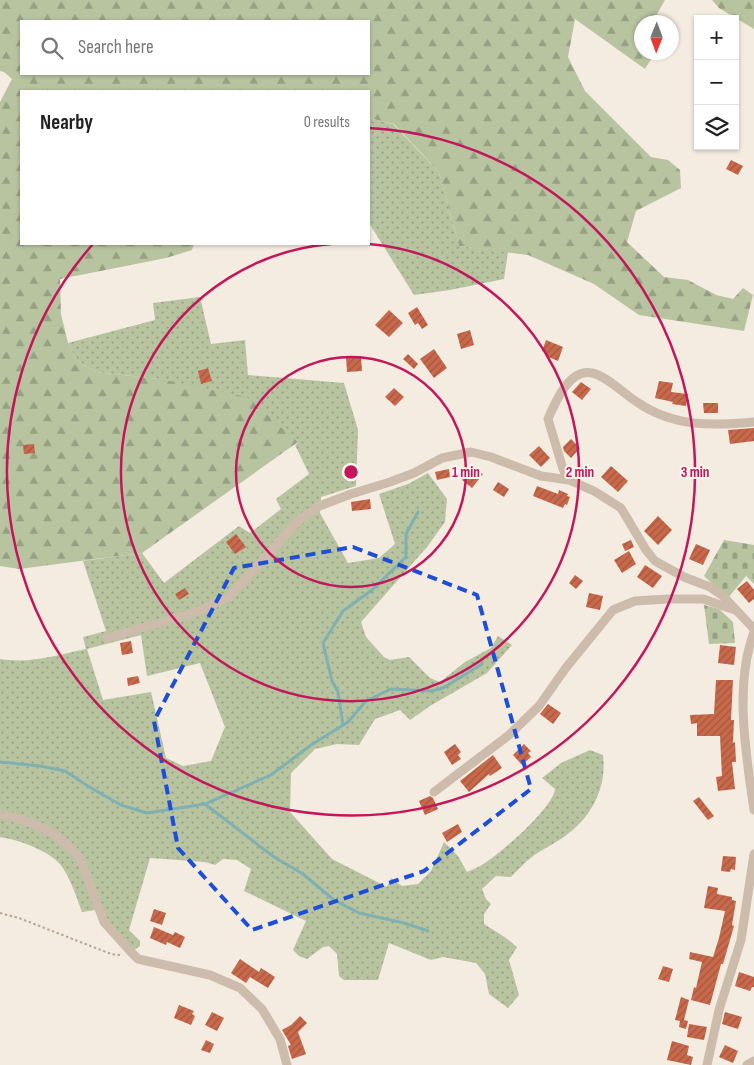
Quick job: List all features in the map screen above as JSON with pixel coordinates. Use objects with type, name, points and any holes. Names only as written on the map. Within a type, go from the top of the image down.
[{"type":"street","points":[[569,480],[563,469],[548,419],[561,392],[572,380],[582,374],[592,373],[610,382],[646,408],[671,419],[717,426],[754,422]]},
{"type":"street","points":[[106,638],[196,612],[229,597],[298,522],[317,507],[390,482],[442,458],[471,452],[490,457],[541,476],[569,480],[594,491],[621,508],[646,550],[655,560],[684,577],[710,587],[723,596],[754,631],[747,656],[744,691],[748,772],[754,810]]},
{"type":"street","points":[[434,792],[509,735],[539,706],[565,669],[613,610],[635,601],[704,599],[735,610]]},
{"type":"street","points":[[0,814],[23,819],[41,827],[63,840],[74,850],[84,867],[98,911],[104,922],[138,959],[210,975],[240,988],[262,1010],[280,1039],[287,1065]]},
{"type":"street","points":[[708,1065],[719,1010],[741,940],[754,854]]},
{"type":"street","points":[[747,1065],[754,1061]]},
{"type":"path","points":[[0,913],[19,918],[111,954],[138,959]]},
{"type":"highlighted area","points":[[353,547],[477,595],[531,789],[424,871],[252,930],[178,848],[154,721],[234,568]]},
{"type":"green space","points":[[0,0],[665,0],[658,15],[634,15],[634,60],[651,60],[645,69],[575,19],[568,57],[585,91],[651,157],[668,160],[680,170],[681,188],[636,211],[627,242],[664,277],[688,280],[716,295],[733,299],[743,288],[753,295],[744,331],[639,315],[594,284],[528,255],[459,246],[439,172],[394,124],[370,118],[370,90],[20,90],[20,245],[194,245],[192,250],[166,258],[60,279],[61,314],[68,343],[76,360],[96,372],[160,379],[247,397],[298,442],[142,553],[19,569],[0,566],[0,102],[12,79],[0,71]]},
{"type":"green space","points":[[712,0],[754,0],[754,29],[739,20],[739,15],[731,15],[719,8]]},
{"type":"green space","points":[[370,118],[393,124],[439,172],[459,246],[508,252],[504,279],[414,295],[370,225]]},
{"type":"green space","points":[[200,297],[211,344],[245,340],[248,375],[344,383],[358,430],[356,486],[321,497],[320,513],[348,563],[379,558],[395,544],[379,494],[408,484],[428,473],[447,499],[445,522],[427,547],[361,622],[366,637],[384,657],[390,660],[409,657],[430,678],[440,682],[465,662],[491,648],[498,636],[512,645],[487,673],[430,706],[410,720],[400,710],[375,719],[359,745],[337,744],[315,749],[291,773],[290,812],[332,859],[387,887],[391,878],[402,886],[418,884],[431,871],[444,842],[458,856],[467,872],[485,863],[503,849],[526,829],[546,807],[555,789],[542,778],[561,763],[590,750],[603,755],[603,777],[600,788],[591,808],[578,826],[530,858],[511,877],[496,876],[482,889],[486,899],[491,904],[484,914],[484,924],[517,947],[509,960],[519,995],[508,1008],[489,994],[485,974],[476,963],[443,957],[431,960],[389,943],[378,980],[344,980],[339,976],[337,954],[329,946],[323,947],[307,959],[299,956],[293,950],[306,921],[244,891],[251,869],[237,860],[223,859],[215,865],[205,862],[150,858],[129,930],[140,941],[140,946],[134,950],[105,919],[103,909],[82,912],[69,879],[58,862],[46,853],[31,846],[0,837],[0,659],[33,660],[86,649],[83,637],[106,631],[83,561],[142,553],[164,583],[239,526],[250,533],[281,509],[276,499],[309,474],[295,445],[298,443],[160,379],[96,372],[76,360],[68,343],[155,320],[153,303]],"holes":[[[141,635],[147,676],[200,663],[225,727],[211,761],[183,766],[166,758],[151,692],[103,700],[87,649]]]},
{"type":"green space","points":[[724,540],[754,545],[754,584],[746,576],[728,598],[704,576]]},
{"type":"green space","points":[[704,605],[719,609],[733,622],[735,643],[709,644]]},
{"type":"building","points":[[731,160],[743,166],[738,175],[726,169]]},
{"type":"building","points":[[417,307],[428,325],[422,329],[418,323],[415,325],[408,313]]},
{"type":"building","points":[[389,310],[403,323],[389,337],[375,325]]},
{"type":"building","points":[[470,330],[474,345],[461,349],[457,334]]},
{"type":"building","points":[[546,340],[563,347],[558,361],[546,356],[547,353],[542,351]]},
{"type":"building","points":[[434,349],[447,368],[434,378],[420,359]]},
{"type":"building","points":[[408,354],[418,364],[414,369],[403,359]]},
{"type":"building","points":[[361,356],[362,371],[347,372],[346,357]]},
{"type":"building","points":[[208,368],[212,381],[201,384],[198,371]]},
{"type":"building","points":[[659,381],[673,383],[671,392],[688,394],[686,406],[672,404],[673,402],[655,398]]},
{"type":"building","points":[[581,382],[591,389],[582,400],[572,392]]},
{"type":"building","points":[[394,388],[404,397],[395,406],[385,397]]},
{"type":"building","points":[[703,403],[718,403],[718,413],[704,413]]},
{"type":"building","points":[[754,428],[754,441],[730,444],[728,430]]},
{"type":"building","points":[[571,439],[580,448],[571,458],[564,451],[563,447]]},
{"type":"building","points":[[34,444],[35,453],[24,454],[23,445]]},
{"type":"building","points":[[539,446],[550,458],[541,467],[529,455]]},
{"type":"building","points":[[611,466],[628,481],[618,492],[601,477]]},
{"type":"building","points":[[473,467],[483,474],[472,488],[462,480]]},
{"type":"building","points":[[449,469],[450,477],[437,480],[435,472]]},
{"type":"building","points":[[498,482],[509,489],[504,497],[493,490]]},
{"type":"building","points":[[537,486],[558,494],[559,490],[568,494],[567,496],[570,497],[567,505],[565,504],[563,508],[533,496]]},
{"type":"building","points":[[370,499],[371,509],[352,511],[351,502]]},
{"type":"building","points":[[658,516],[672,530],[658,545],[644,531]]},
{"type":"building","points":[[236,534],[246,547],[235,554],[226,542]]},
{"type":"building","points":[[631,540],[634,547],[625,551],[622,544]]},
{"type":"building","points":[[696,544],[710,550],[703,565],[689,559]]},
{"type":"building","points":[[629,551],[636,564],[622,573],[614,560]]},
{"type":"building","points":[[645,565],[662,576],[653,588],[637,577]]},
{"type":"building","points":[[575,575],[583,581],[576,589],[569,583]]},
{"type":"building","points":[[747,581],[754,590],[754,599],[749,603],[737,589]]},
{"type":"building","points":[[185,588],[189,594],[179,600],[175,594]]},
{"type":"building","points":[[589,593],[603,596],[600,610],[586,607]]},
{"type":"building","points":[[131,641],[133,653],[122,655],[120,643]]},
{"type":"building","points":[[720,645],[736,647],[734,665],[718,663]]},
{"type":"building","points":[[138,676],[140,683],[128,686],[127,678]]},
{"type":"building","points":[[716,680],[733,680],[731,720],[734,720],[733,743],[735,742],[736,762],[732,762],[735,789],[718,791],[716,777],[722,776],[720,736],[697,736],[697,723],[691,724],[690,715],[714,714]]},
{"type":"building","points":[[548,704],[561,713],[553,724],[540,714]]},
{"type":"building","points":[[455,744],[461,752],[458,755],[461,759],[452,765],[444,752]]},
{"type":"building","points":[[524,744],[531,751],[528,753],[531,757],[522,765],[513,755]]},
{"type":"building","points":[[493,755],[502,768],[490,776],[489,774],[469,792],[460,781]]},
{"type":"building","points":[[430,796],[433,798],[438,809],[425,815],[419,801]]},
{"type":"building","points":[[699,797],[714,816],[708,820],[693,801]]},
{"type":"building","points":[[458,824],[462,832],[447,842],[442,833]]},
{"type":"building","points":[[723,856],[736,857],[735,870],[731,869],[730,872],[721,871]]},
{"type":"building","points":[[708,886],[718,888],[717,894],[732,897],[732,900],[736,901],[732,925],[734,926],[710,1005],[691,1000],[702,962],[689,959],[690,952],[713,957],[719,938],[725,911],[704,908]]},
{"type":"building","points":[[154,909],[166,913],[162,925],[150,921]]},
{"type":"building","points":[[154,927],[173,935],[175,932],[185,937],[180,948],[167,942],[166,945],[150,938]]},
{"type":"building","points":[[240,959],[259,972],[261,968],[275,977],[268,988],[250,977],[246,983],[231,973]]},
{"type":"building","points":[[663,966],[673,969],[669,982],[658,979]]},
{"type":"building","points":[[739,972],[754,977],[754,987],[750,991],[735,986]]},
{"type":"building","points":[[681,997],[689,1000],[684,1020],[688,1021],[686,1029],[679,1027],[680,1021],[675,1020]]},
{"type":"building","points":[[179,1005],[194,1011],[192,1014],[195,1016],[191,1025],[174,1018]]},
{"type":"building","points":[[212,1012],[224,1018],[217,1031],[205,1025]]},
{"type":"building","points":[[725,1012],[742,1017],[738,1029],[722,1024]]},
{"type":"building","points":[[300,1016],[307,1023],[298,1032],[306,1054],[292,1059],[288,1046],[291,1045],[282,1030],[291,1025]]},
{"type":"building","points":[[689,1024],[707,1027],[704,1040],[687,1037]]},
{"type":"building","points":[[206,1040],[214,1044],[210,1053],[201,1050]]},
{"type":"building","points":[[672,1041],[689,1046],[687,1055],[693,1057],[691,1065],[667,1060]]},
{"type":"building","points":[[725,1045],[738,1051],[733,1063],[719,1057]]},
{"type":"waterway","points":[[343,725],[338,692],[332,681],[323,643],[343,611],[372,590],[406,557],[406,534],[418,512]]},
{"type":"waterway","points":[[0,762],[40,766],[65,771],[121,805],[147,813],[205,804],[271,775],[311,745],[348,722],[366,701],[391,689],[432,691],[443,688],[482,664]]},
{"type":"waterway","points":[[205,804],[274,857],[303,874],[334,900],[359,913],[404,923],[428,931]]}]
